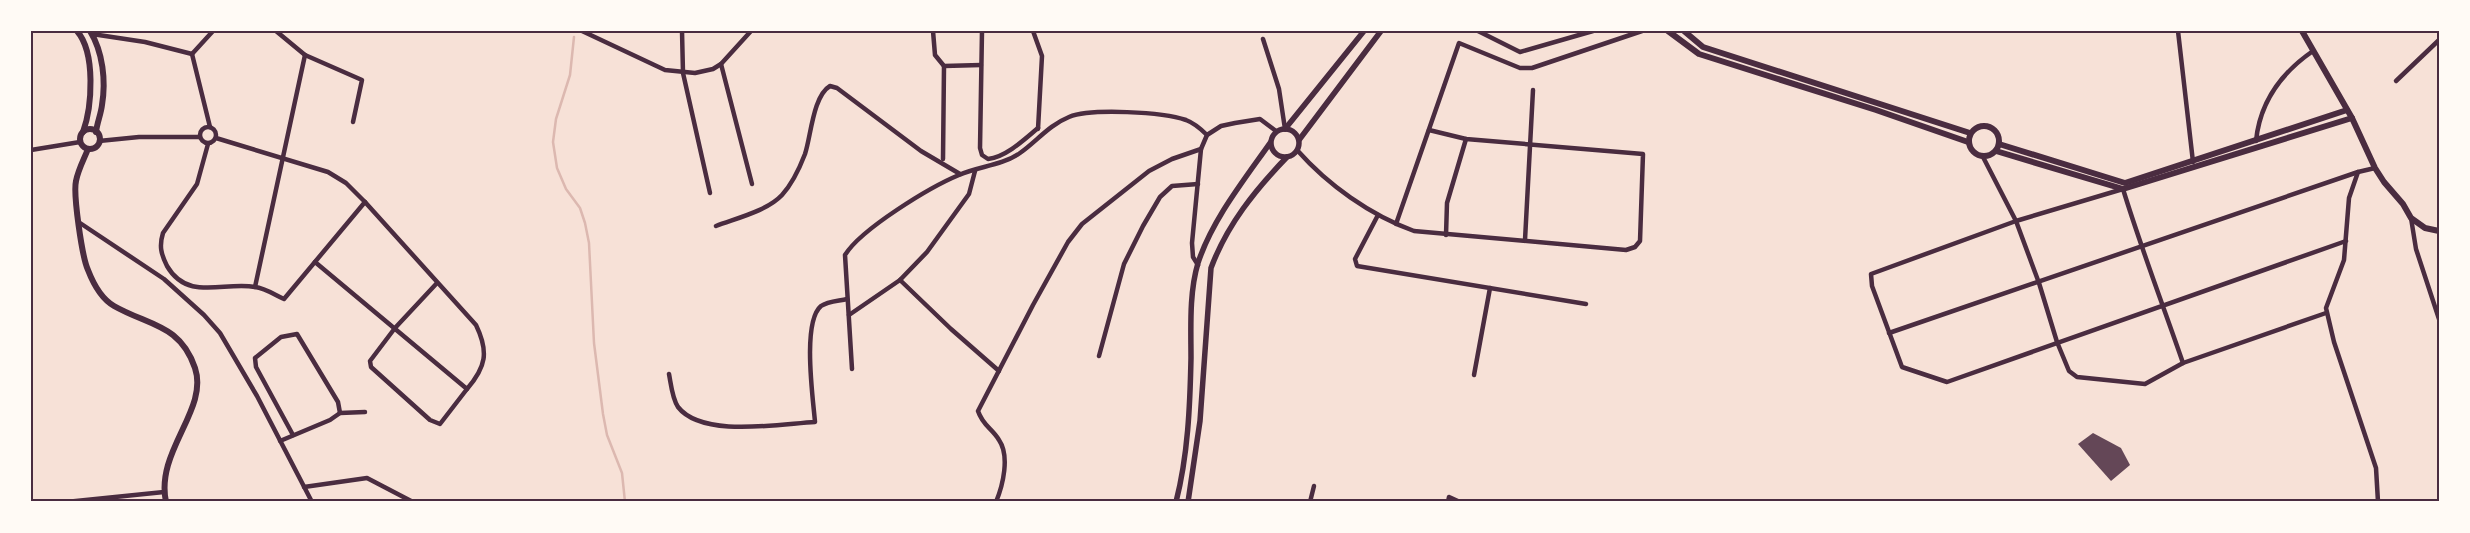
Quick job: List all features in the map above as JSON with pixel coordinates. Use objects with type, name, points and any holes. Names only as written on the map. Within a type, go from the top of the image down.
[{"type":"main road","points":[[77,31],[86,50],[90,68],[89,95],[80,142],[88,148]]},
{"type":"main road","points":[[1668,31],[1699,54],[1876,110],[1968,142]]},
{"type":"main road","points":[[1684,31],[1703,47],[1970,133]]},
{"type":"main road","points":[[2302,31],[2352,118],[2375,168],[2403,204],[2411,218],[2425,228],[2439,230]]},
{"type":"main road","points":[[88,148],[96,146],[99,141],[96,132],[102,103],[103,75],[101,58],[91,33]]},
{"type":"main road","points":[[1999,144],[2125,184],[2347,110]]},
{"type":"main road","points":[[1996,152],[1999,137],[1989,126],[1975,128],[1970,133],[1968,142],[1970,150],[1976,155],[1983,157],[1996,152],[2123,189],[2352,118]]},
{"type":"main road","points":[[83,132],[91,129],[96,132]]},
{"type":"main road","points":[[88,148],[76,181],[75,205],[80,223],[87,269],[100,293],[113,306],[154,322],[172,333],[188,351],[196,371],[197,390],[165,472],[164,492],[166,502]]},
{"type":"street","points":[[192,54],[213,31]]},
{"type":"street","points":[[276,31],[304,55],[362,80],[353,122]]},
{"type":"street","points":[[582,31],[649,64],[683,73],[704,72],[721,64],[751,31]]},
{"type":"street","points":[[682,31],[683,73],[710,193]]},
{"type":"street","points":[[933,31],[935,55],[944,66],[943,159]]},
{"type":"street","points":[[982,31],[980,148],[982,155],[988,159],[1022,142],[1038,128],[1042,56],[1034,31]]},
{"type":"street","points":[[1285,129],[1364,31]]},
{"type":"street","points":[[1188,502],[1200,421],[1211,268],[1217,251],[1234,222],[1261,184],[1287,157],[1297,150],[1299,140],[1381,31]]},
{"type":"street","points":[[1478,31],[1520,52],[1593,31]]},
{"type":"street","points":[[1396,224],[1459,43],[1520,68],[1532,68],[1642,31]]},
{"type":"street","points":[[2178,31],[2193,162]]},
{"type":"street","points":[[91,33],[146,42],[192,54]]},
{"type":"street","points":[[1263,39],[1280,89],[1285,129]]},
{"type":"street","points":[[2396,81],[2439,40]]},
{"type":"street","points":[[2256,141],[2258,119],[2279,81],[2292,66],[2313,51]]},
{"type":"street","points":[[192,54],[210,127],[215,130],[216,138]]},
{"type":"street","points":[[255,286],[284,157],[304,55]]},
{"type":"street","points":[[721,64],[752,184]]},
{"type":"street","points":[[944,66],[981,65]]},
{"type":"street","points":[[716,226],[773,202],[782,195],[804,156],[817,104],[825,89],[830,86],[837,88],[922,152],[960,174]]},
{"type":"street","points":[[1525,240],[1532,90]]},
{"type":"street","points":[[852,369],[845,255],[852,243],[870,228],[960,174],[996,165],[1019,153],[1043,133],[1069,117],[1107,112],[1177,118],[1187,120],[1207,135]]},
{"type":"street","points":[[1198,265],[1193,257],[1192,243],[1201,149],[1207,135],[1221,126],[1256,119],[1264,120],[1276,131]]},
{"type":"street","points":[[208,144],[203,142],[200,137],[202,129],[210,127]]},
{"type":"street","points":[[1038,128],[1043,133]]},
{"type":"street","points":[[1176,502],[1183,474],[1187,426],[1193,294],[1198,265],[1205,244],[1276,131],[1285,129],[1294,132],[1299,140]]},
{"type":"street","points":[[1297,150],[1314,168],[1378,215],[1414,231],[1626,250],[1635,247],[1640,241],[1642,232],[1644,154],[1466,140],[1429,130]]},
{"type":"street","points":[[99,141],[139,137],[200,137]]},
{"type":"street","points":[[216,138],[284,157],[328,172],[346,184],[365,202],[476,325],[483,339],[483,366],[478,376],[440,424],[430,420],[370,367],[370,360],[395,328],[437,283]]},
{"type":"street","points":[[216,138],[208,144],[198,184],[163,233],[161,252],[172,274],[186,284],[211,288],[255,286],[284,298],[365,202]]},
{"type":"street","points":[[1446,235],[1446,204],[1466,140]]},
{"type":"street","points":[[31,150],[80,142]]},
{"type":"street","points":[[1270,142],[1275,154],[1287,157]]},
{"type":"street","points":[[996,502],[1005,463],[1004,449],[999,439],[982,422],[978,412],[1056,263],[1082,224],[1149,171],[1172,159],[1201,149]]},
{"type":"street","points":[[1983,157],[2016,221],[2040,283],[2057,342],[2069,372],[2077,377],[2145,384],[2183,363],[2326,313]]},
{"type":"street","points":[[1889,333],[2040,283],[2140,245],[2375,168]]},
{"type":"street","points":[[849,315],[900,280],[927,252],[970,194],[974,171]]},
{"type":"street","points":[[2358,172],[2349,198],[2344,260],[2326,308],[2326,313],[2376,468],[2378,502]]},
{"type":"street","points":[[1098,356],[1124,264],[1143,226],[1160,197],[1172,186],[1198,184]]},
{"type":"street","points":[[2183,363],[2163,307],[2140,245],[2123,189],[2016,221],[1871,274],[1872,286],[1902,367],[1947,382],[2057,342],[2163,307],[2346,240]]},
{"type":"street","points":[[1378,215],[1355,259],[1357,266],[1586,304]]},
{"type":"street","points":[[2411,218],[2416,249],[2439,320]]},
{"type":"street","points":[[80,223],[164,279],[204,314],[220,333],[312,502]]},
{"type":"street","points":[[315,262],[467,389]]},
{"type":"street","points":[[900,280],[951,329],[999,371]]},
{"type":"street","points":[[1474,374],[1490,288]]},
{"type":"street","points":[[669,374],[678,407],[703,424],[725,427],[814,422],[809,347],[815,315],[819,308],[826,303],[847,299]]},
{"type":"street","points":[[293,435],[256,366],[255,358],[281,336],[297,334],[338,402],[340,413]]},
{"type":"street","points":[[280,441],[330,420],[340,413],[365,412]]},
{"type":"street","points":[[304,487],[367,478],[413,502]]},
{"type":"street","points":[[1310,502],[1314,486]]},
{"type":"street","points":[[66,502],[164,492]]},
{"type":"street","points":[[1448,502],[1449,497],[1460,502]]},
{"type":"building","points":[[2093,433],[2121,448],[2130,465],[2111,481],[2078,444]]},
{"type":"waterway","points":[[574,37],[570,75],[556,119],[553,142],[557,168],[566,189],[580,208],[585,223],[589,243],[594,343],[603,414],[607,435],[622,473],[625,502]]}]
